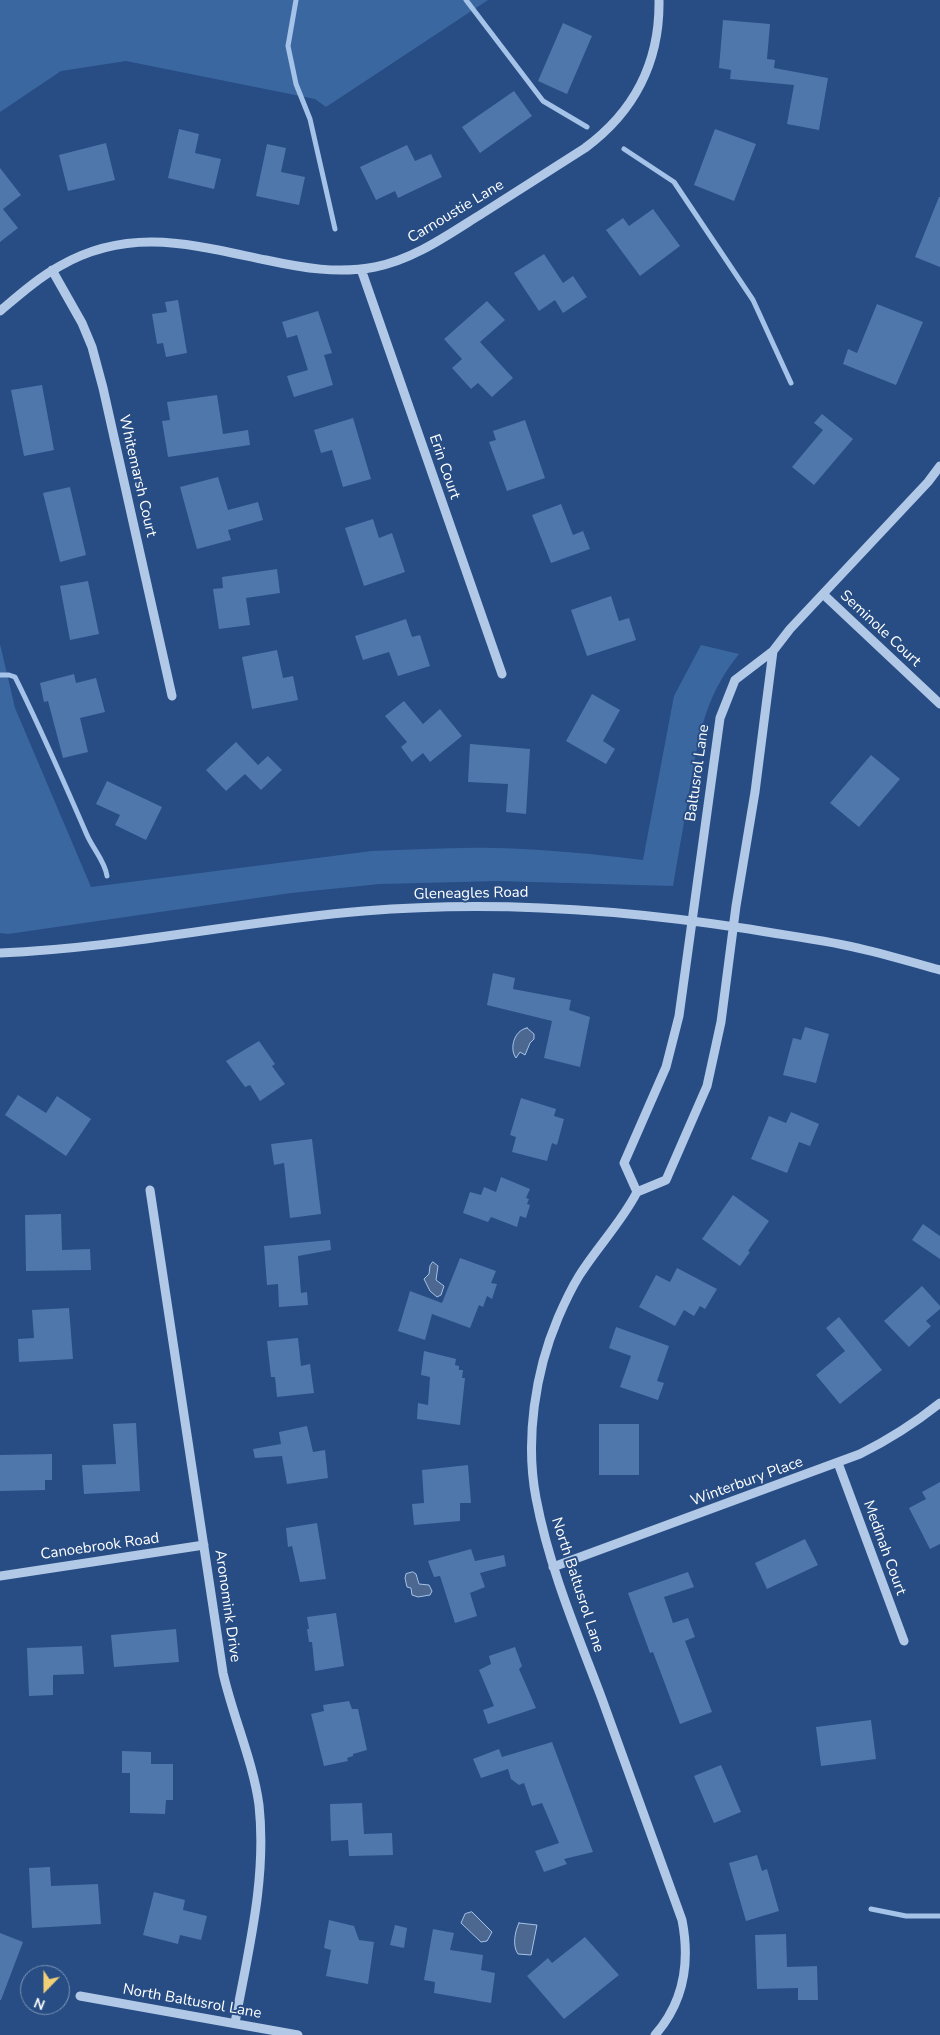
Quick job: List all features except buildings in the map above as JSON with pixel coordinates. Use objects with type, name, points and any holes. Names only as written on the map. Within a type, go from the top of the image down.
[{"type":"street","name":"Carnoustie Lane","points":[[0,311],[52,270],[90,252],[119,244],[166,242],[204,247],[305,268],[335,271],[361,269],[403,259],[419,252],[601,136],[621,116],[634,98],[648,70],[656,40],[659,0]]},
{"type":"street","name":"Erin Court","points":[[361,269],[502,674]]},
{"type":"street","name":"Whitemarsh Court","points":[[52,270],[82,323],[99,371],[172,696]]},
{"type":"street","name":"Baltusrol Lane","points":[[692,920],[720,718],[735,680],[773,651],[790,629],[928,482],[940,466]]},
{"type":"street","name":"Seminole Court","points":[[824,594],[940,704]]},
{"type":"street","points":[[692,920],[679,1016],[666,1067],[624,1163],[637,1192],[666,1180],[707,1086],[721,1022],[755,792],[773,651]]},
{"type":"street","name":"Gleneagles Road","points":[[0,953],[53,951],[294,917],[412,908],[546,907],[692,920],[855,948],[940,970]]},
{"type":"street","name":"Aronomink Drive","points":[[150,1190],[223,1673],[230,1706],[250,1766],[258,1804],[262,1850],[259,1889],[235,2023]]},
{"type":"street","name":"North Baltusrol Lane","points":[[637,1192],[609,1238],[572,1287],[558,1319],[544,1358],[533,1424],[533,1472],[536,1497],[553,1567],[682,1920],[686,1937],[684,1974],[679,1995],[672,2012],[655,2035]]},
{"type":"street","name":"Winterbury Place","points":[[553,1567],[838,1463],[886,1441],[940,1403]]},
{"type":"street","name":"Medinah Court","points":[[838,1463],[904,1641]]},
{"type":"street","name":"Canoebrook Road","points":[[0,1576],[204,1546]]},
{"type":"street","name":"North Baltusrol Lane","points":[[80,1996],[298,2035]]},
{"type":"shaded area","points":[[0,0],[488,0],[326,107],[315,99],[126,61],[61,71],[0,112]]},
{"type":"shaded area","points":[[0,644],[15,708],[91,887],[372,851],[463,848],[513,849],[568,852],[643,860],[674,696],[701,645],[739,654],[717,687],[704,719],[673,886],[498,881],[380,884],[291,893],[8,934],[0,933]]},
{"type":"shaded area","points":[[527,1028],[534,1034],[534,1039],[530,1043],[525,1055],[520,1052],[516,1058],[513,1050],[514,1040],[519,1032]]},
{"type":"shaded area","points":[[433,1262],[438,1266],[436,1280],[444,1286],[441,1295],[437,1297],[430,1291],[424,1279],[429,1274],[430,1266]]},
{"type":"shaded area","points":[[413,1572],[416,1574],[419,1584],[429,1585],[432,1591],[430,1595],[418,1597],[412,1595],[411,1588],[407,1587],[405,1578],[406,1574]]},
{"type":"shaded area","points":[[472,1912],[492,1932],[487,1941],[481,1942],[461,1923],[465,1914]]},
{"type":"shaded area","points":[[519,1923],[537,1925],[531,1955],[518,1954],[516,1951],[515,1938]]},
{"type":"waterway","points":[[296,0],[288,46],[296,84],[310,119],[335,229]]},
{"type":"waterway","points":[[466,0],[543,101],[587,127]]},
{"type":"waterway","points":[[624,149],[674,182],[753,300],[791,383]]},
{"type":"waterway","points":[[0,675],[15,677],[87,835],[104,865],[107,876]]},
{"type":"waterway","points":[[871,1909],[906,1916],[940,1916]]}]
